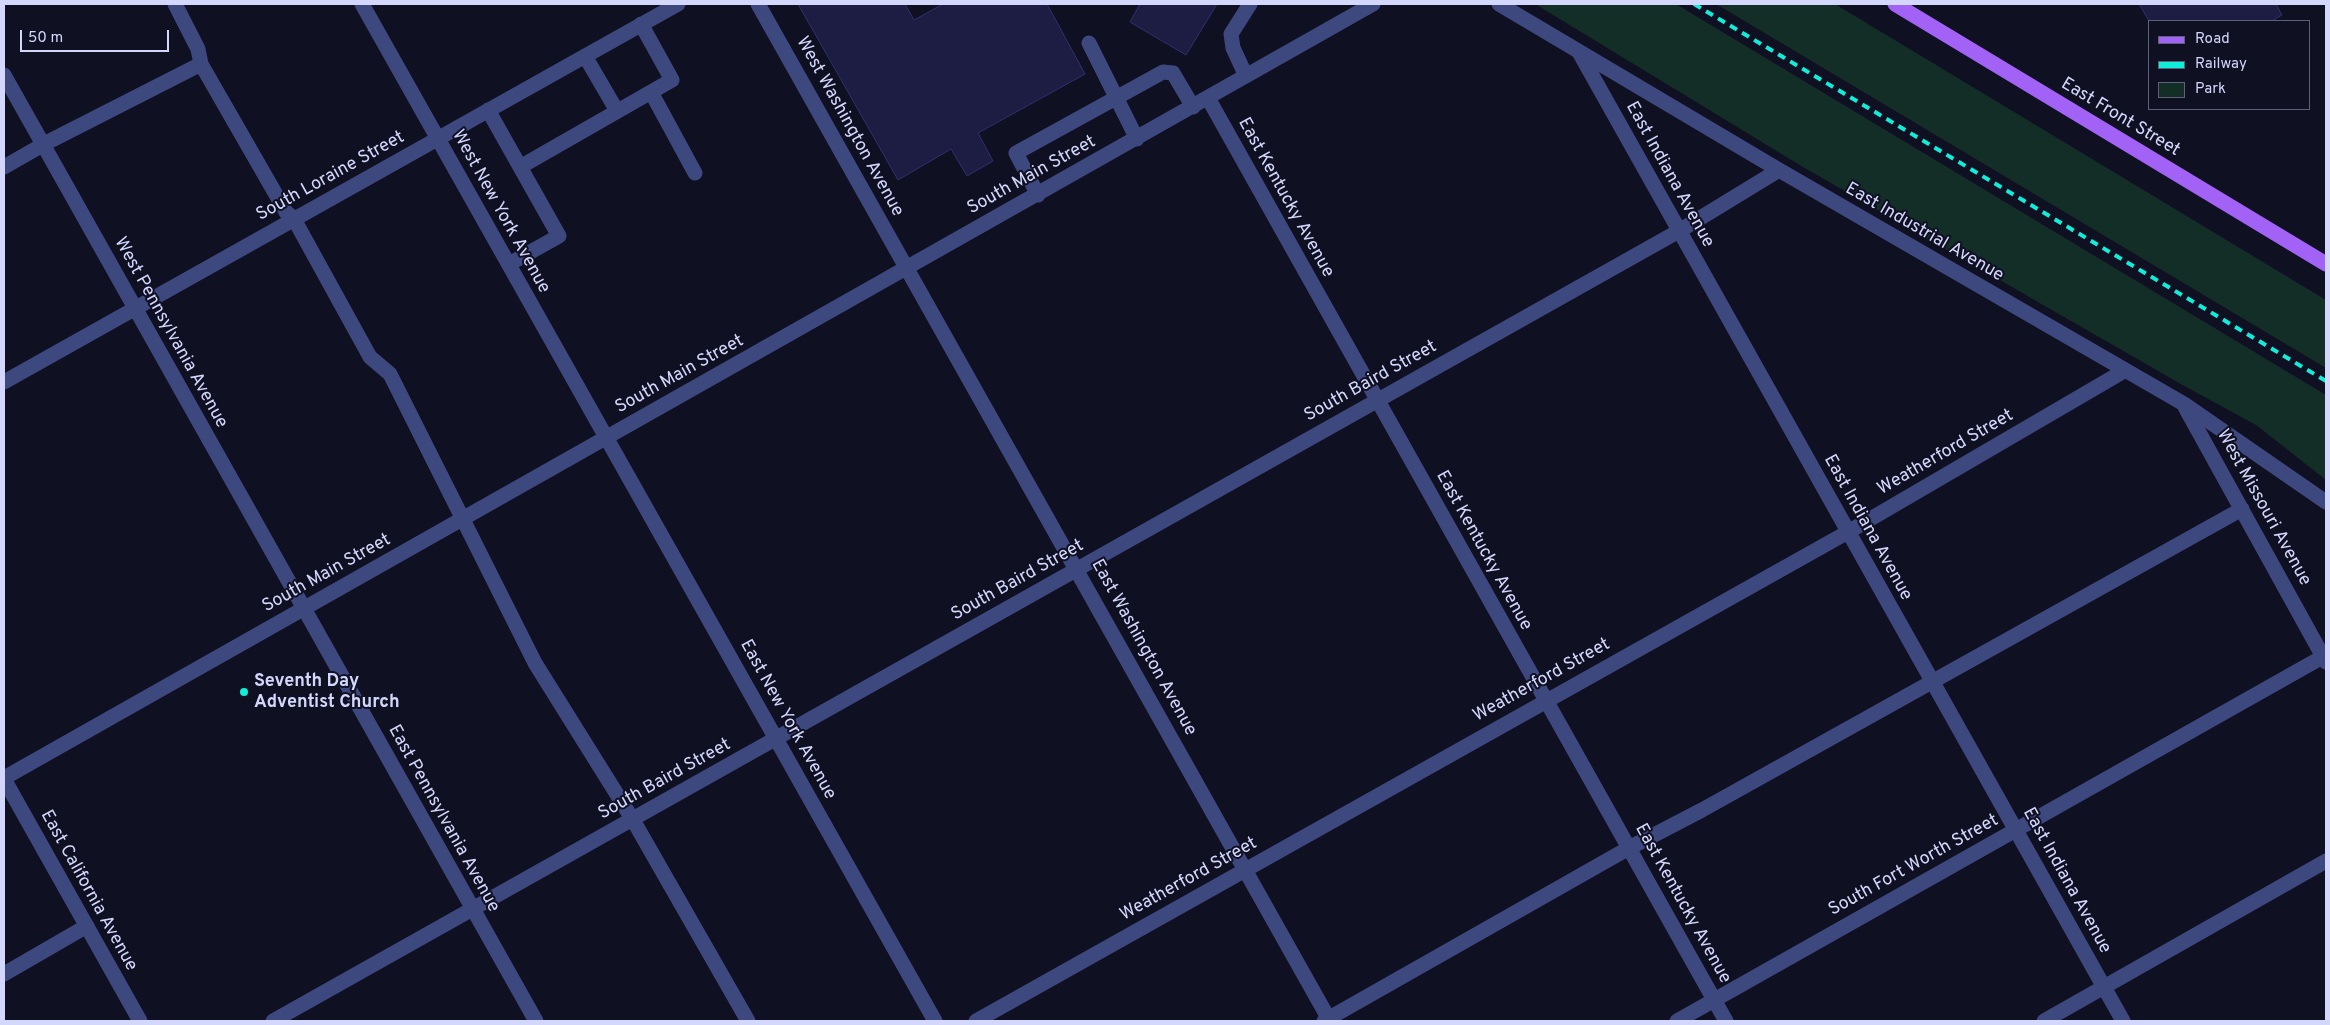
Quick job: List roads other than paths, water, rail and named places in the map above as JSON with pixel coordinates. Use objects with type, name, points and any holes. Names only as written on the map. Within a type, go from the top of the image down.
[{"type":"main road","name":"East Front Street","points":[[1895,4],[2326,264]]},
{"type":"street","points":[[175,4],[198,48],[201,64],[286,212],[294,220],[370,357],[390,374],[535,663],[633,820],[748,1021]]},
{"type":"street","name":"West New York Avenue","points":[[362,4],[606,438]]},
{"type":"street","name":"South Loraine Street","points":[[4,382],[678,4]]},
{"type":"street","name":"West Washington Avenue","points":[[758,4],[907,268]]},
{"type":"street","points":[[1246,76],[1232,48],[1231,34],[1250,4]]},
{"type":"street","name":"South Main Street","points":[[4,778],[1373,4]]},
{"type":"street","name":"East Industrial Avenue","points":[[1499,4],[1779,170],[2184,404],[2326,502]]},
{"type":"street","points":[[520,167],[672,80],[641,24]]},
{"type":"street","points":[[1088,43],[1137,139]]},
{"type":"street","name":"East Indiana Avenue","points":[[1579,52],[2123,1021]]},
{"type":"street","points":[[585,56],[616,111]]},
{"type":"street","points":[[4,167],[201,64]]},
{"type":"street","points":[[1038,194],[1016,153],[1163,72],[1172,72],[1193,107]]},
{"type":"street","name":"West Pennsylvania Avenue","points":[[4,76],[303,609]]},
{"type":"street","points":[[651,92],[695,173]]},
{"type":"street","name":"East Kentucky Avenue","points":[[1208,98],[1726,1021]]},
{"type":"street","points":[[488,110],[559,236],[509,264]]},
{"type":"street","name":"South Baird Street","points":[[273,1021],[1678,231],[1779,170]]},
{"type":"street","name":"East Washington Avenue","points":[[907,268],[1246,869],[1328,1020]]},
{"type":"street","name":"Weatherford Street","points":[[976,1021],[1848,532],[2124,371]]},
{"type":"street","name":"West Missouri Avenue","points":[[2184,404],[2325,658]]},
{"type":"street","name":"East New York Avenue","points":[[606,438],[935,1021]]},
{"type":"street","points":[[1328,1020],[1628,848],[1702,810],[2242,509]]},
{"type":"street","name":"East Pennsylvania Avenue","points":[[303,609],[536,1021]]},
{"type":"street","name":"South Fort Worth Street","points":[[1677,1021],[2325,658]]},
{"type":"street","name":"East California Avenue","points":[[4,778],[140,1021]]},
{"type":"street","points":[[2044,1021],[2326,861]]},
{"type":"street","points":[[4,974],[87,926]]},
{"type":"railway","points":[[1694,4],[2326,381]]},
{"type":"place","name":"Seventh Day Adventist Church","points":[[244,692]]}]
